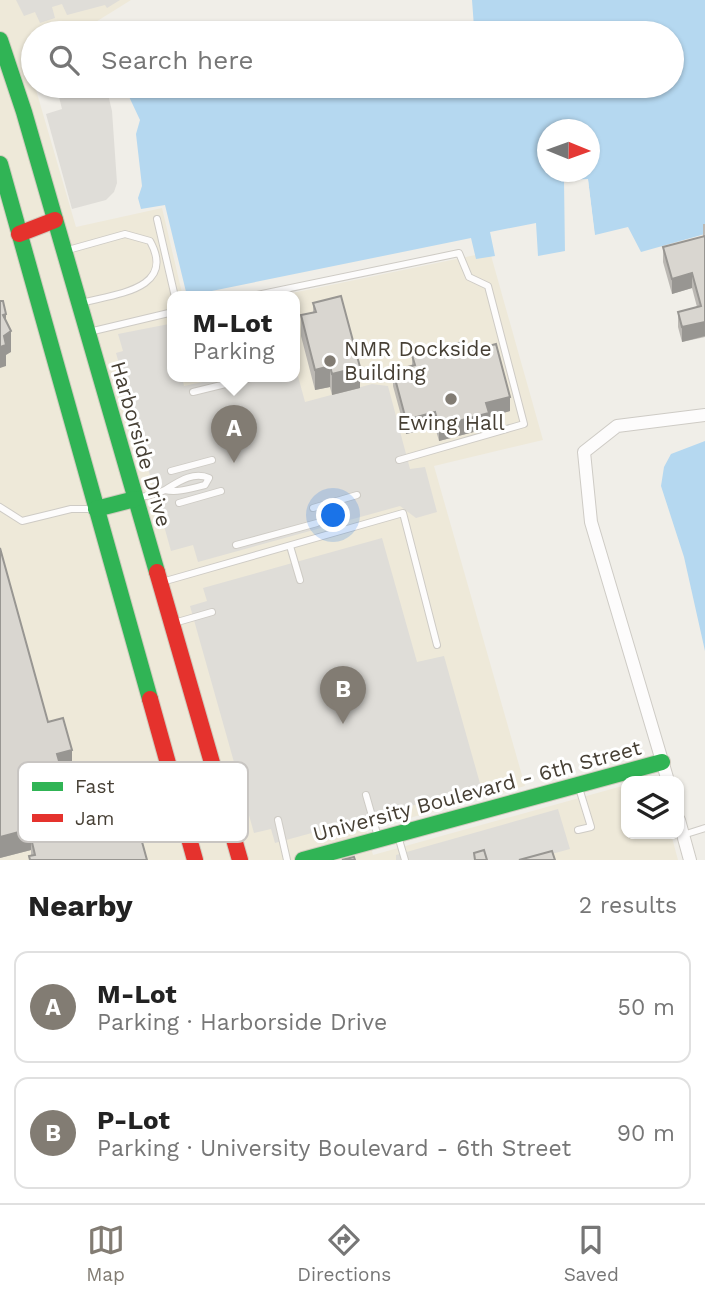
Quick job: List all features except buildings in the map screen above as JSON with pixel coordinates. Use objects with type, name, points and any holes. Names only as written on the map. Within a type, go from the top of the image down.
[{"type":"main road","name":"Harborside Drive","points":[[0,40],[24,112],[211,762]]},
{"type":"main road","points":[[0,164],[167,762]]},
{"type":"main road","points":[[19,234],[55,220]]},
{"type":"main road","points":[[96,509],[135,499]]},
{"type":"main road","name":"University Boulevard - 6th Street","points":[[303,860],[662,762]]},
{"type":"main road","points":[[190,842],[195,860]]},
{"type":"main road","name":"Harborside Drive","points":[[235,842],[240,860]]},
{"type":"street","points":[[666,776],[591,523],[584,452],[617,426],[705,415]]},
{"type":"street","points":[[684,839],[690,860]]},
{"type":"lane","points":[[157,219],[174,291]]},
{"type":"lane","points":[[64,251],[125,234],[150,241],[156,253],[159,266],[153,278],[141,286],[79,303]]},
{"type":"lane","points":[[282,291],[459,253],[469,277],[488,286],[524,424],[399,460]]},
{"type":"lane","points":[[87,332],[167,313]]},
{"type":"lane","points":[[193,392],[234,382]]},
{"type":"lane","points":[[171,471],[212,460]]},
{"type":"lane","points":[[135,499],[165,490],[177,482],[202,475],[209,478],[205,485],[174,492],[165,490]]},
{"type":"lane","points":[[178,503],[221,491]]},
{"type":"lane","points":[[313,508],[357,495]]},
{"type":"lane","points":[[0,508],[23,521],[71,509],[96,509]]},
{"type":"lane","points":[[160,583],[403,513],[437,645]]},
{"type":"lane","points":[[236,545],[317,523]]},
{"type":"lane","points":[[290,546],[300,580]]},
{"type":"lane","points":[[171,623],[212,612]]},
{"type":"lane","points":[[578,785],[591,827],[578,830]]},
{"type":"lane","points":[[366,795],[379,839]]},
{"type":"lane","points":[[278,820],[287,860]]},
{"type":"lane","points":[[684,835],[705,828]]},
{"type":"lane","points":[[398,834],[405,860]]},
{"type":"shaded area","points":[[0,0],[131,0],[97,21],[21,21],[21,98],[38,98],[76,227],[162,208],[182,291],[167,291],[167,382],[300,382],[300,291],[490,252],[543,440],[434,466],[525,786],[366,830],[373,855],[621,786],[621,839],[672,839],[678,860],[0,860]]},
{"type":"shaded area","points":[[16,0],[120,0],[107,8],[105,5],[67,15],[62,4],[52,7],[55,18],[46,21],[39,21],[35,12],[24,16]]},
{"type":"shaded area","points":[[59,98],[109,98],[117,183],[114,192],[106,200],[72,209],[46,114],[62,109]]},
{"type":"shaded area","points":[[167,324],[167,382],[183,382],[184,386],[203,382],[300,382],[305,402],[372,384],[388,386],[410,469],[425,467],[437,512],[416,518],[400,506],[198,562],[193,545],[171,551],[116,353],[123,351],[118,334]]},
{"type":"shaded area","points":[[382,538],[417,662],[444,656],[481,787],[275,843],[271,829],[254,833],[248,812],[248,762],[234,762],[190,606],[207,601],[203,588]]},
{"type":"shaded area","points":[[558,809],[570,849],[548,855],[549,860],[396,860],[396,855]]},
{"type":"water","points":[[472,0],[705,0],[705,234],[641,252],[628,227],[595,235],[588,182],[600,182],[600,119],[537,119],[537,182],[565,182],[565,251],[538,256],[536,223],[490,232],[495,256],[476,259],[471,238],[211,291],[186,291],[165,205],[141,209],[138,198],[142,186],[136,134],[140,120],[130,98],[684,98],[684,21],[474,21]]},
{"type":"water","points":[[705,441],[705,651],[684,557],[661,486],[664,467],[671,454]]},
{"type":"pier","points":[[564,182],[588,182],[595,239],[585,183],[568,184],[569,251],[565,254]]},
{"type":"traffic: fast","points":[[0,40],[24,112],[157,572]]},
{"type":"traffic: fast","points":[[0,164],[150,699]]},
{"type":"traffic: fast","points":[[96,509],[135,499]]},
{"type":"traffic: fast","points":[[303,860],[662,762]]},
{"type":"traffic: jam","points":[[19,234],[55,220]]},
{"type":"traffic: jam","points":[[157,572],[212,762]]},
{"type":"traffic: jam","points":[[150,699],[168,762]]},
{"type":"traffic: jam","points":[[190,842],[195,860]]},
{"type":"traffic: jam","points":[[235,842],[240,860]]},
{"type":"place","name":"NMR Dockside Building","points":[[330,361]]},
{"type":"place","name":"Ewing Hall","points":[[451,399]]},
{"type":"place","name":"M-Lot","points":[[234,463]]},
{"type":"place","name":"P-Lot","points":[[343,724]]}]
